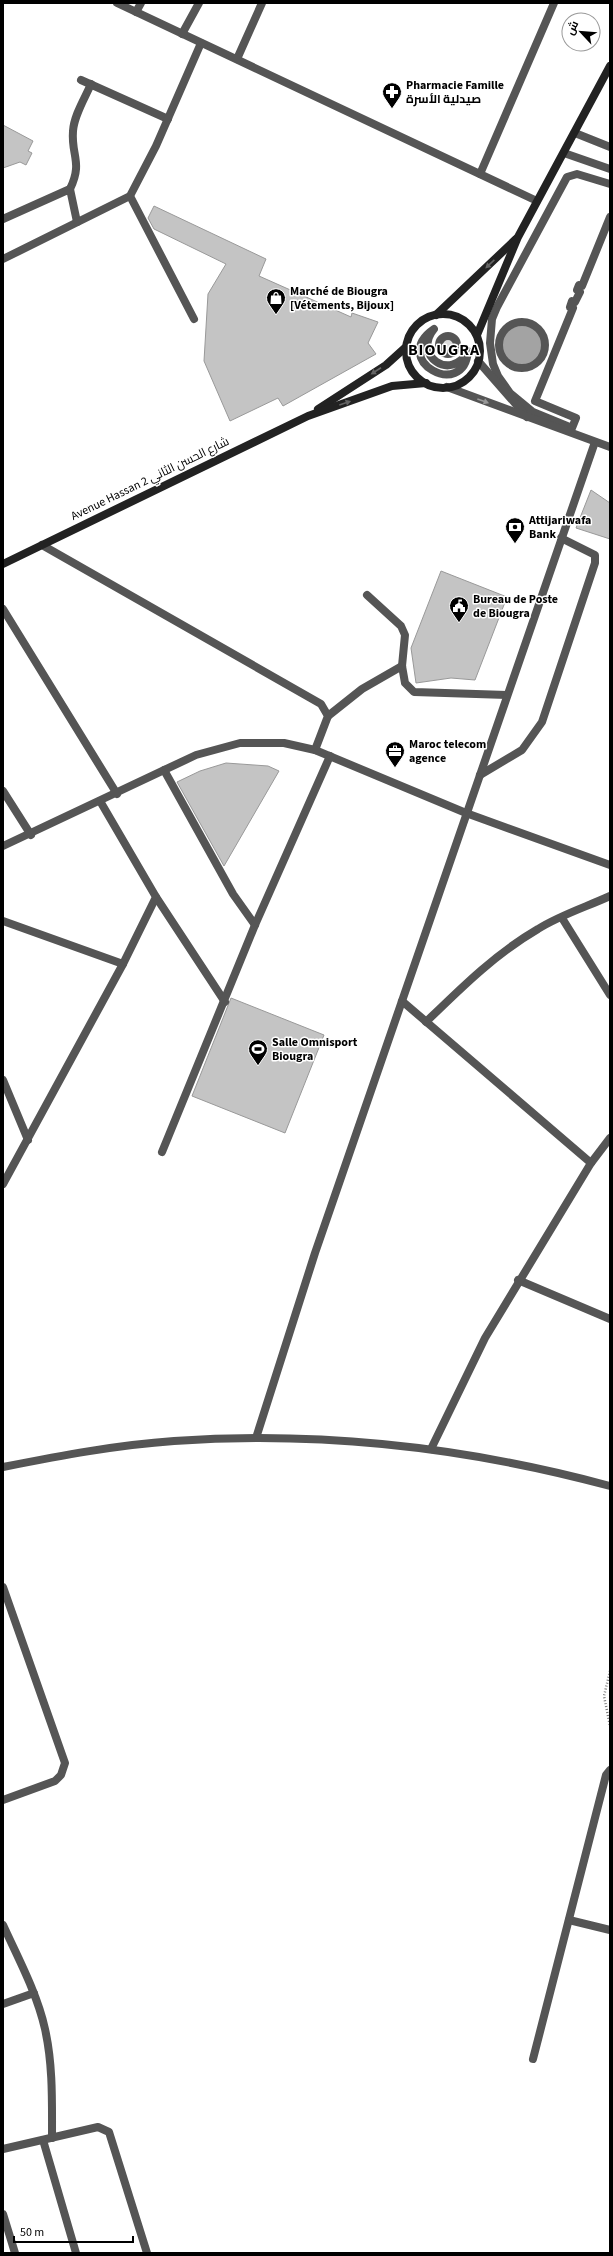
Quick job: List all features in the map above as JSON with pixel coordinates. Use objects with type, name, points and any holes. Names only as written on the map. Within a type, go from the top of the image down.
[{"type":"main road","points":[[477,335],[518,237],[610,66]]},
{"type":"main road","points":[[436,315],[518,237]]},
{"type":"main road","points":[[308,416],[392,386],[426,383],[447,387],[466,379],[478,362],[480,353],[477,335],[472,328],[460,318],[444,314],[422,320],[416,326],[408,339],[407,357],[411,368],[417,377],[426,383]]},
{"type":"main road","points":[[308,416],[386,364],[407,346]]},
{"type":"main road","name":"Avenue Hassan 2 شارع الحسن الثاني","points":[[3,564],[308,416]]},
{"type":"street","points":[[117,3],[537,201]]},
{"type":"street","points":[[136,12],[141,3]]},
{"type":"street","points":[[182,34],[199,3]]},
{"type":"street","points":[[237,59],[262,3]]},
{"type":"street","points":[[480,174],[554,3]]},
{"type":"street","points":[[3,259],[130,196],[168,120],[201,43]]},
{"type":"street","points":[[81,80],[168,120]]},
{"type":"street","points":[[77,222],[70,189],[78,170],[73,140],[74,121],[91,84]]},
{"type":"street","points":[[575,133],[610,147]]},
{"type":"street","points":[[564,153],[610,169]]},
{"type":"street","points":[[610,184],[577,174],[567,177],[492,319],[491,352],[498,376],[503,385],[533,412],[572,428],[576,418],[536,401],[573,308],[570,307],[572,301],[575,302],[580,292],[577,290],[579,285],[582,286],[610,217]]},
{"type":"street","points":[[3,219],[70,189]]},
{"type":"street","points":[[130,196],[194,319]]},
{"type":"street","points":[[515,324],[530,324],[542,334],[545,341],[543,355],[532,366],[518,368],[505,360],[501,354],[500,340],[509,327],[515,324]]},
{"type":"street","points":[[434,329],[430,334],[427,348],[434,360],[440,364],[453,365],[460,362],[468,351],[465,362],[461,368],[454,373],[446,375],[432,371],[426,366],[420,353],[424,338],[434,329]]},
{"type":"street","points":[[478,362],[528,417]]},
{"type":"street","points":[[447,387],[610,447]]},
{"type":"street","points":[[256,1438],[316,1253],[595,442]]},
{"type":"street","points":[[480,775],[522,750],[542,722],[595,563],[595,555],[590,551],[562,538]]},
{"type":"street","points":[[42,545],[321,704],[328,716]]},
{"type":"street","points":[[367,594],[401,626],[405,635],[402,666],[405,683],[414,692],[507,696]]},
{"type":"street","points":[[3,609],[117,794]]},
{"type":"street","points":[[315,750],[328,716],[362,689],[402,666]]},
{"type":"street","points":[[3,846],[117,794],[196,755],[240,743],[284,743],[315,750],[466,814],[610,865]]},
{"type":"street","points":[[162,1152],[225,1002],[255,925],[330,756]]},
{"type":"street","points":[[164,770],[233,894],[255,925]]},
{"type":"street","points":[[3,792],[30,835]]},
{"type":"street","points":[[100,801],[156,897],[225,1002]]},
{"type":"street","points":[[426,1022],[476,974],[511,945],[539,928],[610,896]]},
{"type":"street","points":[[3,1184],[123,964],[156,897]]},
{"type":"street","points":[[562,918],[610,995]]},
{"type":"street","points":[[3,921],[123,964]]},
{"type":"street","points":[[402,1001],[591,1163]]},
{"type":"street","points":[[3,1080],[28,1140]]},
{"type":"street","points":[[430,1449],[485,1338],[518,1280],[591,1163],[607,1147],[610,1138]]},
{"type":"street","points":[[518,1280],[610,1319]]},
{"type":"street","points":[[3,1467],[78,1452],[173,1441],[256,1438],[380,1444],[430,1449],[556,1472],[610,1486]]},
{"type":"street","points":[[3,1587],[65,1763],[61,1776],[55,1781],[3,1800]]},
{"type":"street","points":[[533,2059],[606,1775],[610,1770]]},
{"type":"street","points":[[569,1920],[610,1930]]},
{"type":"street","points":[[3,1925],[34,1994],[45,2028],[51,2059],[52,2138]]},
{"type":"street","points":[[3,2004],[34,1994]]},
{"type":"street","points":[[3,2149],[98,2128],[109,2132],[147,2253]]},
{"type":"street","points":[[42,2140],[76,2253]]},
{"type":"street","points":[[3,2214],[15,2253]]},
{"type":"path","points":[[610,1671],[604,1696],[610,1726]]},
{"type":"shaded area","points":[[522,322],[535,326],[541,332],[545,345],[541,358],[535,364],[522,368],[509,364],[503,358],[499,345],[503,332],[509,326]]},
{"type":"shaded area","points":[[448,336],[455,338],[457,345],[455,352],[448,354],[441,352],[439,345],[441,338]]},
{"type":"building","points":[[3,125],[33,141],[28,151],[32,153],[26,165],[20,162],[3,168]]},
{"type":"building","name":"Marché de Biougra [Vétements, Bijoux]","points":[[154,206],[266,259],[259,276],[351,317],[352,313],[378,322],[368,343],[376,354],[283,406],[278,398],[230,421],[204,361],[208,294],[226,264],[154,229],[148,218]]},
{"type":"building","points":[[591,490],[610,503],[610,539],[576,528]]},
{"type":"building","name":"Bureau de Poste de Biougra","points":[[441,571],[507,597],[475,680],[451,678],[416,683],[411,648]]},
{"type":"building","points":[[226,763],[268,766],[279,771],[224,866],[177,782],[200,771]]},
{"type":"building","name":"Salle Omnisport Biougra","points":[[231,998],[324,1035],[285,1133],[192,1096]]},
{"type":"place","name":"Pharmacie Famille صيدلية الأسرة","points":[[392,109]]},
{"type":"place","name":"Marché de Biougra [Vétements, Bijoux]","points":[[276,315]]},
{"type":"place","name":"Attijariwafa Bank","points":[[515,544]]},
{"type":"place","name":"Bureau de Poste de Biougra","points":[[459,623]]},
{"type":"place","name":"Maroc telecom agence","points":[[395,768]]},
{"type":"place","name":"Salle Omnisport Biougra","points":[[258,1066]]},
{"type":"district","name":"BIOUGRA","points":[[444,350]]}]
